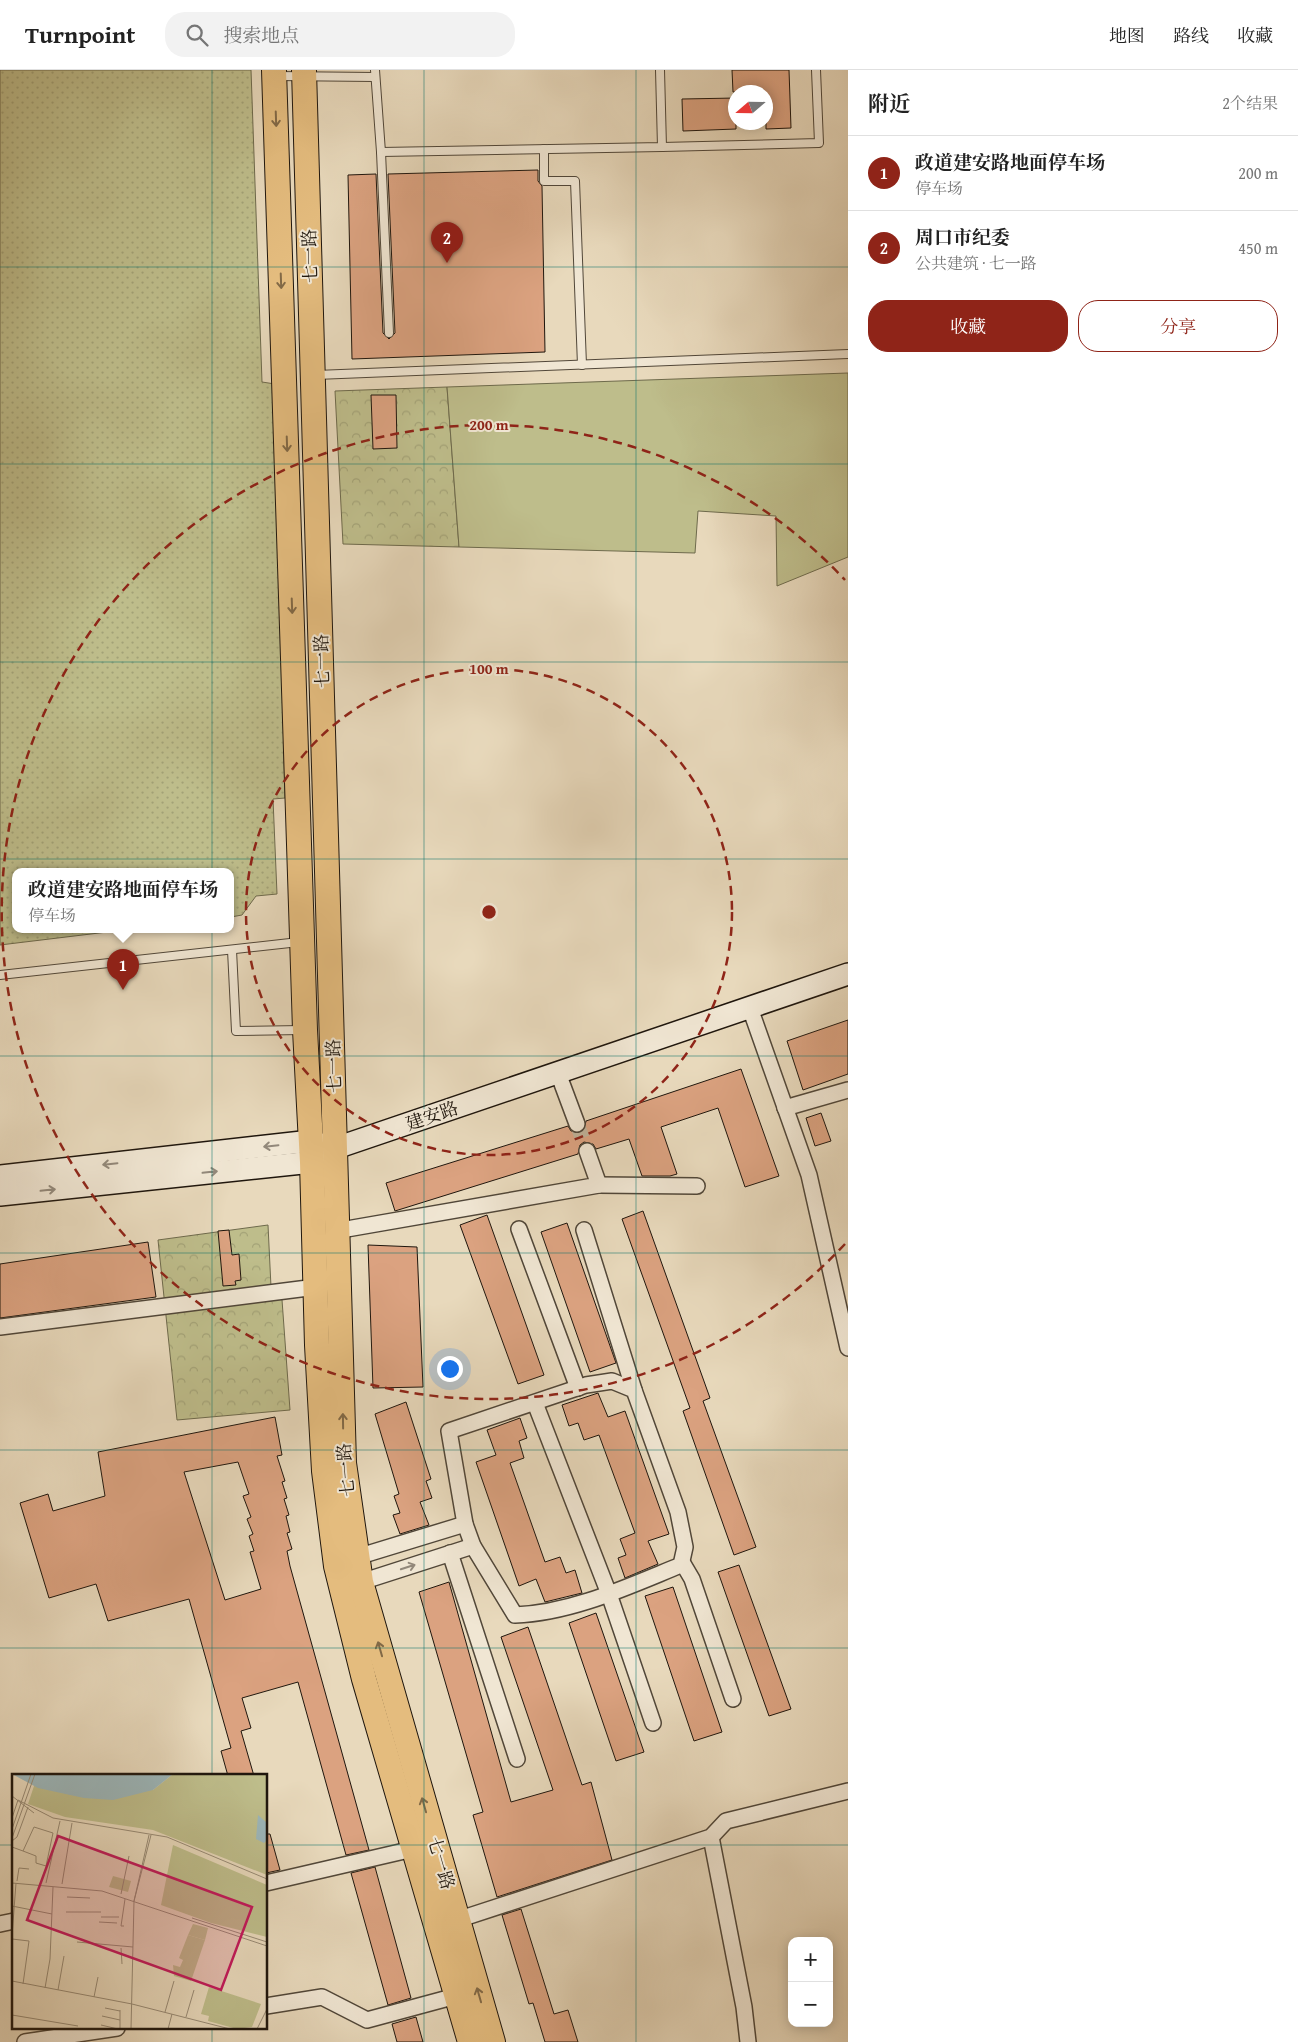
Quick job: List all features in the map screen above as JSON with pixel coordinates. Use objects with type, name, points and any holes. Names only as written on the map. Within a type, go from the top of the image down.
[{"type":"main road","name":"七一路","points":[[274,73],[305,1030],[312,1152],[324,1471],[336,1566],[364,1679],[470,2042]]},
{"type":"main road","name":"七一路","points":[[304,73],[344,1463],[361,1582],[493,2042]]},
{"type":"street","name":"建安路","points":[[336,1148],[848,974]]},
{"type":"street","points":[[750,1008],[809,1175],[848,1348]]},
{"type":"street","points":[[558,1073],[576,1124]]},
{"type":"street","points":[[785,1108],[848,1090]]},
{"type":"street","points":[[0,1195],[336,1148]]},
{"type":"street","points":[[0,1176],[312,1152]]},
{"type":"street","points":[[587,1152],[599,1185]]},
{"type":"street","points":[[340,1230],[599,1185],[697,1186]]},
{"type":"street","points":[[519,1229],[578,1388]]},
{"type":"street","points":[[584,1230],[634,1390],[678,1512],[685,1547],[681,1565],[609,1594],[537,1614],[515,1615],[473,1546],[465,1524],[449,1431],[578,1388],[612,1381],[634,1390]]},
{"type":"street","points":[[0,1327],[316,1286]]},
{"type":"street","points":[[535,1403],[609,1594],[653,1723]]},
{"type":"street","points":[[357,1557],[465,1524]]},
{"type":"street","points":[[361,1582],[473,1546]]},
{"type":"street","points":[[450,1553],[517,1759]]},
{"type":"street","points":[[682,1562],[692,1579],[733,1699]]},
{"type":"street","points":[[457,1920],[711,1838],[726,1821],[848,1791]]},
{"type":"street","points":[[711,1838],[744,2007],[748,2042]]},
{"type":"street","points":[[268,1883],[413,1849]]},
{"type":"street","points":[[268,2006],[322,1998],[367,2020],[456,1996]]},
{"type":"street","points":[[26,2042],[104,2030]]},
{"type":"lane","points":[[660,70],[662,147]]},
{"type":"lane","points":[[381,152],[819,143],[816,70]]},
{"type":"lane","points":[[274,73],[375,74],[381,152],[389,333]]},
{"type":"lane","points":[[544,150],[544,181],[575,180],[582,365]]},
{"type":"lane","points":[[314,375],[848,354]]},
{"type":"lane","points":[[0,976],[303,942]]},
{"type":"lane","points":[[232,950],[236,1032],[305,1030]]},
{"type":"green space","points":[[0,70],[251,70],[262,382],[275,384],[285,798],[273,799],[277,894],[256,896],[242,915],[234,916],[234,868],[12,868],[12,933],[99,933],[0,945]]},
{"type":"green space","points":[[848,373],[848,557],[777,586],[776,516],[698,511],[695,553],[459,547],[447,387]]},
{"type":"green space","points":[[447,387],[459,547],[343,544],[335,391]]},
{"type":"green space","points":[[268,1225],[271,1287],[281,1286],[290,1410],[177,1420],[158,1240]]},
{"type":"building","points":[[732,70],[789,70],[791,128],[773,129],[773,85],[733,85]]},
{"type":"building","points":[[728,98],[728,129],[683,131],[682,99]]},
{"type":"building","points":[[538,170],[538,181],[542,186],[545,352],[352,359],[348,175],[376,174],[383,333],[389,339],[395,333],[388,174]]},
{"type":"building","points":[[371,395],[396,395],[397,448],[373,449]]},
{"type":"building","points":[[848,1020],[848,1074],[803,1090],[787,1041]]},
{"type":"building","points":[[741,1069],[779,1176],[745,1187],[718,1108],[661,1127],[677,1174],[670,1176],[642,1176],[629,1139],[596,1149],[593,1144],[584,1142],[580,1145],[578,1154],[395,1211],[386,1183],[568,1126],[571,1131],[580,1133],[584,1130],[586,1121]]},
{"type":"building","points":[[821,1113],[831,1141],[815,1146],[806,1118]]},
{"type":"building","points":[[643,1211],[710,1398],[703,1401],[756,1547],[734,1555],[683,1411],[690,1408],[622,1219]]},
{"type":"building","points":[[487,1215],[544,1375],[518,1384],[460,1225]]},
{"type":"building","points":[[567,1223],[616,1363],[590,1372],[541,1232]]},
{"type":"building","points":[[229,1230],[232,1255],[239,1254],[241,1280],[235,1281],[236,1285],[223,1286],[218,1231]]},
{"type":"building","points":[[148,1242],[156,1297],[0,1318],[0,1264]]},
{"type":"building","points":[[368,1245],[417,1247],[423,1387],[373,1388]]},
{"type":"building","points":[[598,1393],[608,1417],[625,1411],[669,1534],[648,1541],[658,1564],[625,1578],[618,1558],[626,1555],[620,1539],[635,1533],[599,1435],[584,1440],[578,1423],[569,1426],[562,1405]]},
{"type":"building","points":[[406,1402],[431,1479],[426,1481],[432,1498],[420,1502],[429,1525],[400,1534],[393,1515],[400,1513],[394,1496],[399,1494],[375,1414]]},
{"type":"building","points":[[275,1417],[282,1455],[277,1456],[285,1481],[282,1482],[287,1498],[284,1499],[289,1515],[286,1516],[290,1532],[287,1533],[292,1549],[287,1551],[290,1566],[369,1850],[346,1855],[298,1682],[242,1698],[251,1728],[241,1731],[253,1774],[227,1774],[221,1751],[231,1748],[189,1599],[108,1621],[96,1584],[49,1598],[20,1503],[48,1494],[53,1511],[105,1496],[98,1452]],"holes":[[[238,1462],[249,1494],[243,1496],[251,1517],[247,1519],[253,1534],[249,1536],[254,1551],[250,1552],[261,1589],[225,1600],[184,1472]]]},
{"type":"building","points":[[520,1418],[527,1438],[519,1441],[524,1458],[510,1463],[545,1562],[560,1557],[566,1573],[575,1570],[582,1593],[545,1602],[536,1579],[519,1586],[476,1462],[496,1455],[487,1430]]},
{"type":"building","points":[[739,1565],[791,1709],[769,1716],[718,1572]]},
{"type":"building","points":[[449,1582],[511,1802],[553,1790],[501,1637],[528,1627],[582,1785],[591,1782],[612,1860],[497,1897],[473,1815],[483,1812],[419,1592]]},
{"type":"building","points":[[673,1587],[722,1732],[694,1741],[645,1596]]},
{"type":"building","points":[[596,1613],[644,1752],[616,1761],[569,1623]]},
{"type":"building","points":[[268,1834],[270,1834],[280,1870],[268,1873]]},
{"type":"building","points":[[375,1867],[411,1998],[388,2005],[351,1873]]},
{"type":"building","points":[[521,1909],[554,2014],[568,2010],[578,2042],[545,2042],[533,2003],[529,2004],[502,1915]]},
{"type":"building","points":[[416,2017],[423,2042],[397,2042],[392,2024]]},
{"type":"tunnel","points":[[577,1124],[587,1151]]},
{"type":"place","name":"周口市纪委","points":[[447,263]]},
{"type":"place","name":"政道建安路地面停车场","points":[[123,990]]}]
